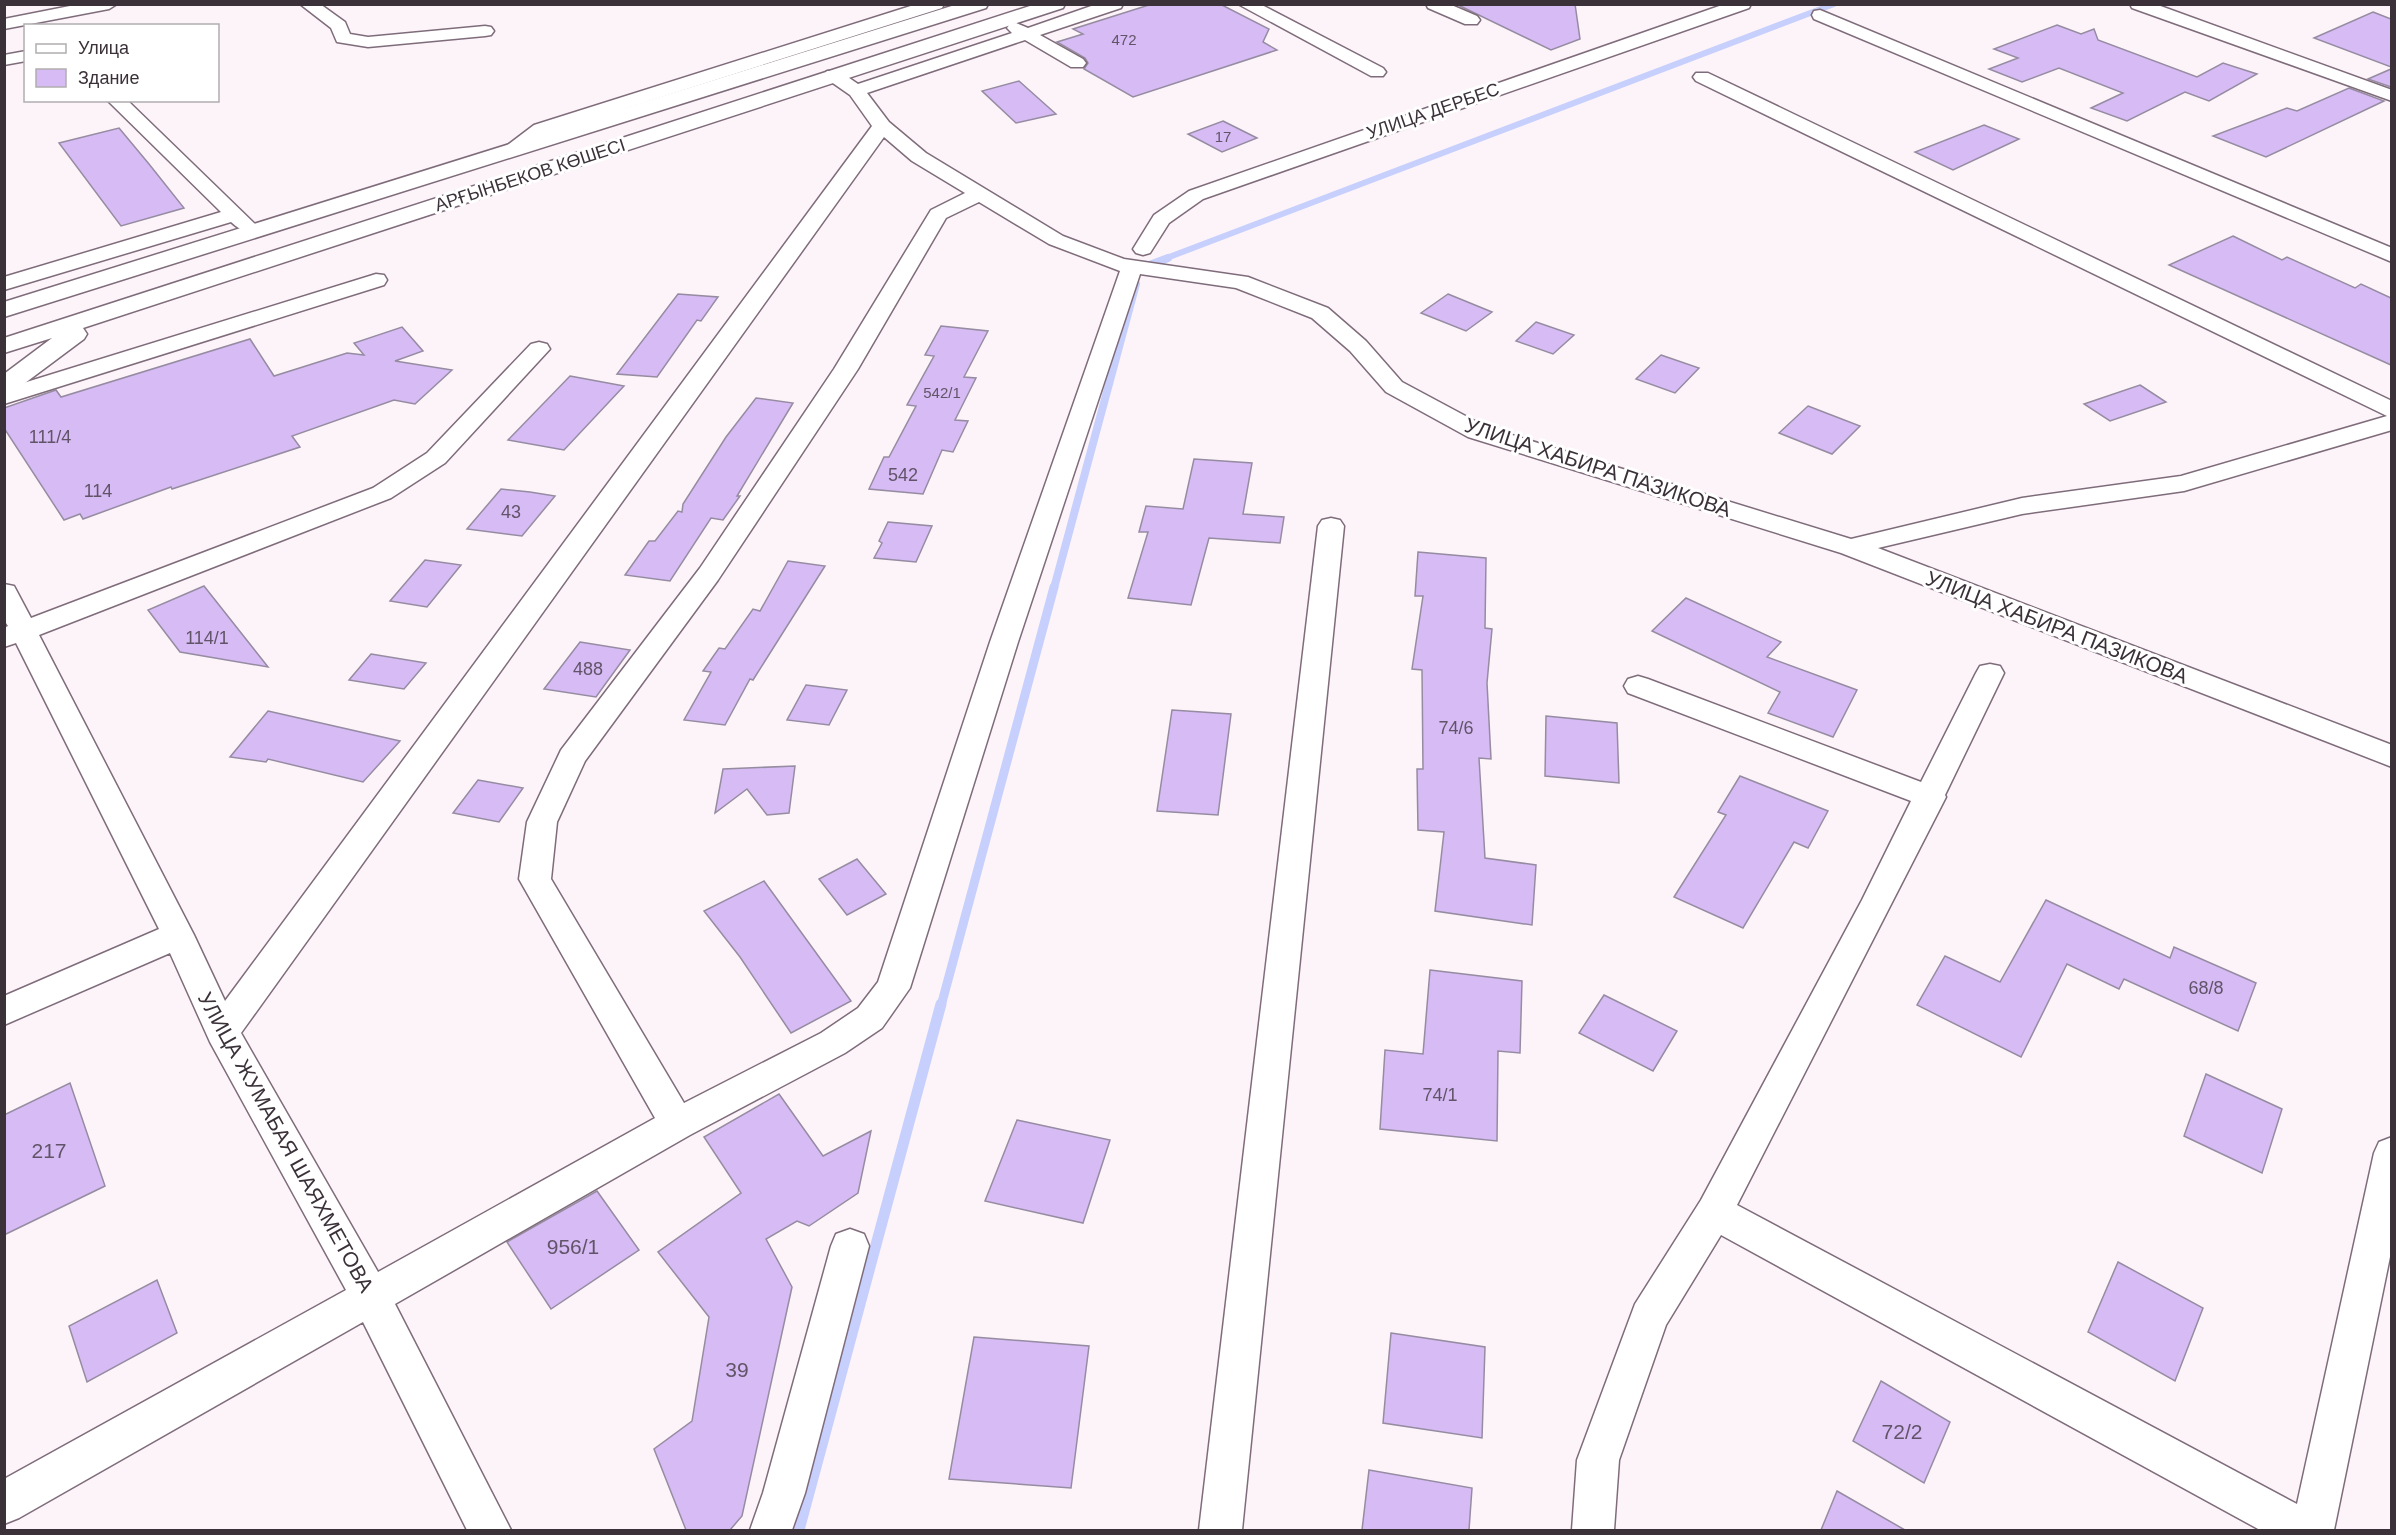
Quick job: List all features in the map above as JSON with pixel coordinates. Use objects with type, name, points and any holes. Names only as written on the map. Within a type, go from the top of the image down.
[{"type":"main road","name":"АРҒЫНБЕКОВ КӨШЕСІ","points":[[4,346],[1056,4]]},
{"type":"main road","name":"АРҒЫНБЕКОВ КӨШЕСІ","points":[[4,310],[967,6]]},
{"type":"main road","points":[[4,387],[43,356],[107,313]]},
{"type":"street","points":[[4,24],[35,23],[109,4]]},
{"type":"street","points":[[308,4],[339,26],[343,38],[368,42],[485,31]]},
{"type":"street","points":[[507,153],[541,129],[936,4]]},
{"type":"street","points":[[856,91],[1115,4]]},
{"type":"street","points":[[1246,4],[1377,72]]},
{"type":"street","points":[[1434,4],[1470,20]]},
{"type":"street","name":"УЛИЦА ДЕРБЕС","points":[[4,1503],[677,1124],[833,1043],[870,1018],[893,988],[1004,642],[1137,258],[1161,219],[1196,195],[1743,4]]},
{"type":"street","points":[[2138,4],[2391,96]]},
{"type":"street","points":[[1820,15],[2391,256]]},
{"type":"street","points":[[1003,21],[1077,63]]},
{"type":"street","points":[[339,26],[362,24]]},
{"type":"street","points":[[4,60],[24,56]]},
{"type":"street","name":"УЛИЦА ХАБИРА ПАЗИКОВА","points":[[833,75],[856,91],[882,126],[919,157],[1056,240],[1120,265],[1137,258],[1240,282],[1320,313],[1358,346],[1394,387],[1477,432],[1850,547],[2391,757]]},
{"type":"street","points":[[1702,77],[2391,410]]},
{"type":"street","points":[[118,102],[254,232]]},
{"type":"street","points":[[222,1032],[882,126]]},
{"type":"street","points":[[677,1124],[535,879],[542,822],[572,757],[709,574],[846,369],[938,214],[981,193]]},
{"type":"street","points":[[4,284],[235,214]]},
{"type":"street","points":[[4,397],[376,280]]},
{"type":"street","points":[[14,635],[382,493],[436,458],[539,349]]},
{"type":"street","points":[[1850,547],[2022,506],[2184,483],[2391,422]]},
{"type":"street","points":[[1220,1530],[1331,526]]},
{"type":"street","name":"УЛИЦА ЖУМАБАЯ ШАЯХМЕТОВА","points":[[4,592],[14,635],[178,935],[222,1032],[370,1296],[490,1530]]},
{"type":"street","points":[[1593,1530],[1598,1460],[1649,1317],[1714,1212],[1931,797],[1990,673]]},
{"type":"street","points":[[1638,686],[1931,797]]},
{"type":"street","points":[[4,1011],[178,935]]},
{"type":"street","points":[[2313,1530],[2391,1153]]},
{"type":"street","points":[[1714,1212],[2302,1530]]},
{"type":"street","points":[[771,1530],[784,1493],[850,1246]]},
{"type":"building","points":[[1152,4],[1220,4],[1269,29],[1263,42],[1277,50],[1133,97],[1084,69],[1088,63],[1085,58],[1057,42],[1083,34],[1073,29]]},
{"type":"building","points":[[1456,4],[1575,4],[1580,39],[1551,50]]},
{"type":"building","points":[[2373,12],[2391,19],[2391,67],[2314,38]]},
{"type":"building","points":[[2057,25],[2081,34],[2094,29],[2098,40],[2197,77],[2223,63],[2257,74],[2209,101],[2185,92],[2127,121],[2091,108],[2123,93],[2059,68],[2022,82],[1989,69],[2018,58],[1994,49]]},
{"type":"building","points":[[2391,69],[2391,87],[2368,79]]},
{"type":"building","points":[[1019,81],[1056,114],[1016,123],[982,91]]},
{"type":"building","points":[[2349,88],[2384,101],[2266,157],[2213,136],[2287,108],[2297,111]]},
{"type":"building","points":[[1223,121],[1257,138],[1222,152],[1188,134]]},
{"type":"building","points":[[1984,125],[2019,139],[1953,170],[1915,152]]},
{"type":"building","points":[[119,128],[184,208],[121,226],[59,143]]},
{"type":"building","points":[[2233,236],[2282,260],[2287,257],[2355,288],[2361,284],[2391,298],[2391,365],[2169,265]]},
{"type":"building","points":[[678,294],[718,297],[701,321],[697,320],[657,377],[617,374]]},
{"type":"building","points":[[1448,294],[1492,312],[1466,331],[1421,313]]},
{"type":"building","points":[[1536,322],[1574,335],[1553,354],[1516,341]]},
{"type":"building","points":[[941,326],[988,331],[964,377],[976,378],[955,420],[968,421],[953,452],[942,450],[923,494],[869,489],[884,457],[889,457],[916,406],[907,405],[934,356],[925,355]]},
{"type":"building","points":[[402,327],[423,351],[395,361],[452,370],[415,404],[394,400],[292,436],[300,447],[172,489],[171,487],[83,519],[80,514],[64,520],[4,428],[4,408],[56,390],[61,397],[250,339],[274,376],[347,353],[364,355],[354,343]]},
{"type":"building","points":[[1661,355],[1699,368],[1675,393],[1636,379]]},
{"type":"building","points":[[570,376],[624,386],[564,450],[508,440]]},
{"type":"building","points":[[2140,385],[2166,402],[2110,421],[2084,404]]},
{"type":"building","points":[[756,398],[793,403],[737,496],[740,496],[723,520],[711,518],[670,581],[625,575],[649,541],[655,541],[678,511],[682,512],[683,504],[726,437]]},
{"type":"building","points":[[1808,406],[1860,426],[1832,454],[1779,433]]},
{"type":"building","points":[[1194,459],[1252,463],[1243,514],[1284,517],[1280,543],[1209,538],[1191,605],[1128,598],[1148,532],[1139,532],[1146,506],[1183,509]]},
{"type":"building","points":[[501,489],[555,496],[522,536],[467,529]]},
{"type":"building","points":[[888,522],[932,526],[916,562],[874,558],[882,543],[879,541]]},
{"type":"building","points":[[1418,552],[1486,558],[1485,628],[1492,629],[1487,683],[1491,759],[1479,758],[1485,858],[1536,865],[1532,925],[1435,911],[1444,832],[1418,830],[1417,769],[1423,769],[1422,670],[1412,669],[1423,596],[1415,596]]},
{"type":"building","points":[[425,560],[461,565],[427,607],[390,601]]},
{"type":"building","points":[[788,561],[825,566],[753,680],[750,679],[725,725],[684,720],[711,672],[703,671],[719,648],[725,649],[753,609],[760,611]]},
{"type":"building","points":[[204,586],[268,667],[180,652],[148,610]]},
{"type":"building","points":[[1686,598],[1781,642],[1767,657],[1857,690],[1833,737],[1768,713],[1780,692],[1652,631]]},
{"type":"building","points":[[580,642],[630,650],[596,697],[544,689]]},
{"type":"building","points":[[371,654],[426,663],[404,689],[349,680]]},
{"type":"building","points":[[806,685],[847,690],[829,725],[787,720]]},
{"type":"building","points":[[1172,710],[1231,714],[1218,815],[1157,811]]},
{"type":"building","points":[[268,711],[400,741],[363,782],[268,759],[266,762],[230,757]]},
{"type":"building","points":[[1546,716],[1617,723],[1619,783],[1545,776]]},
{"type":"building","points":[[795,766],[789,813],[767,815],[747,789],[715,813],[723,769]]},
{"type":"building","points":[[1740,776],[1828,811],[1808,848],[1794,842],[1743,928],[1674,897],[1726,815],[1718,812]]},
{"type":"building","points":[[478,780],[523,788],[499,822],[453,813]]},
{"type":"building","points":[[857,859],[886,894],[847,915],[819,879]]},
{"type":"building","points":[[764,881],[851,1001],[791,1033],[740,957],[704,911]]},
{"type":"building","points":[[2046,900],[2170,958],[2174,947],[2256,983],[2238,1031],[2124,979],[2119,989],[2067,964],[2021,1057],[1917,1005],[1945,956],[2000,982]]},
{"type":"building","points":[[1430,970],[1522,981],[1520,1053],[1498,1051],[1497,1141],[1380,1129],[1385,1050],[1423,1054]]},
{"type":"building","points":[[1604,995],[1677,1031],[1653,1071],[1579,1033]]},
{"type":"building","points":[[2206,1074],[2282,1109],[2262,1173],[2184,1136]]},
{"type":"building","points":[[70,1083],[105,1186],[4,1235],[4,1115]]},
{"type":"building","points":[[779,1094],[823,1156],[871,1131],[858,1193],[809,1226],[797,1221],[766,1239],[792,1287],[742,1516],[730,1530],[686,1530],[654,1449],[692,1421],[709,1317],[658,1252],[741,1193],[704,1137]]},
{"type":"building","points":[[1017,1120],[1110,1140],[1083,1223],[985,1201]]},
{"type":"building","points":[[597,1191],[639,1250],[551,1309],[507,1242]]},
{"type":"building","points":[[2118,1262],[2203,1308],[2175,1381],[2088,1332]]},
{"type":"building","points":[[157,1280],[177,1333],[87,1382],[69,1326]]},
{"type":"building","points":[[1391,1333],[1485,1347],[1482,1438],[1383,1423]]},
{"type":"building","points":[[974,1337],[1089,1346],[1071,1488],[949,1479]]},
{"type":"building","points":[[1881,1381],[1950,1422],[1924,1483],[1853,1441]]},
{"type":"building","points":[[1369,1470],[1472,1488],[1469,1530],[1362,1530]]},
{"type":"building","points":[[1837,1491],[1905,1530],[1821,1530]]},
{"type":"waterway","points":[[1164,259],[1834,4]]},
{"type":"waterway","points":[[1144,267],[1168,258]]},
{"type":"waterway","points":[[1054,588],[1136,284]]},
{"type":"waterway","points":[[941,1006],[1054,587]]},
{"type":"waterway","points":[[799,1530],[941,1004]]}]
